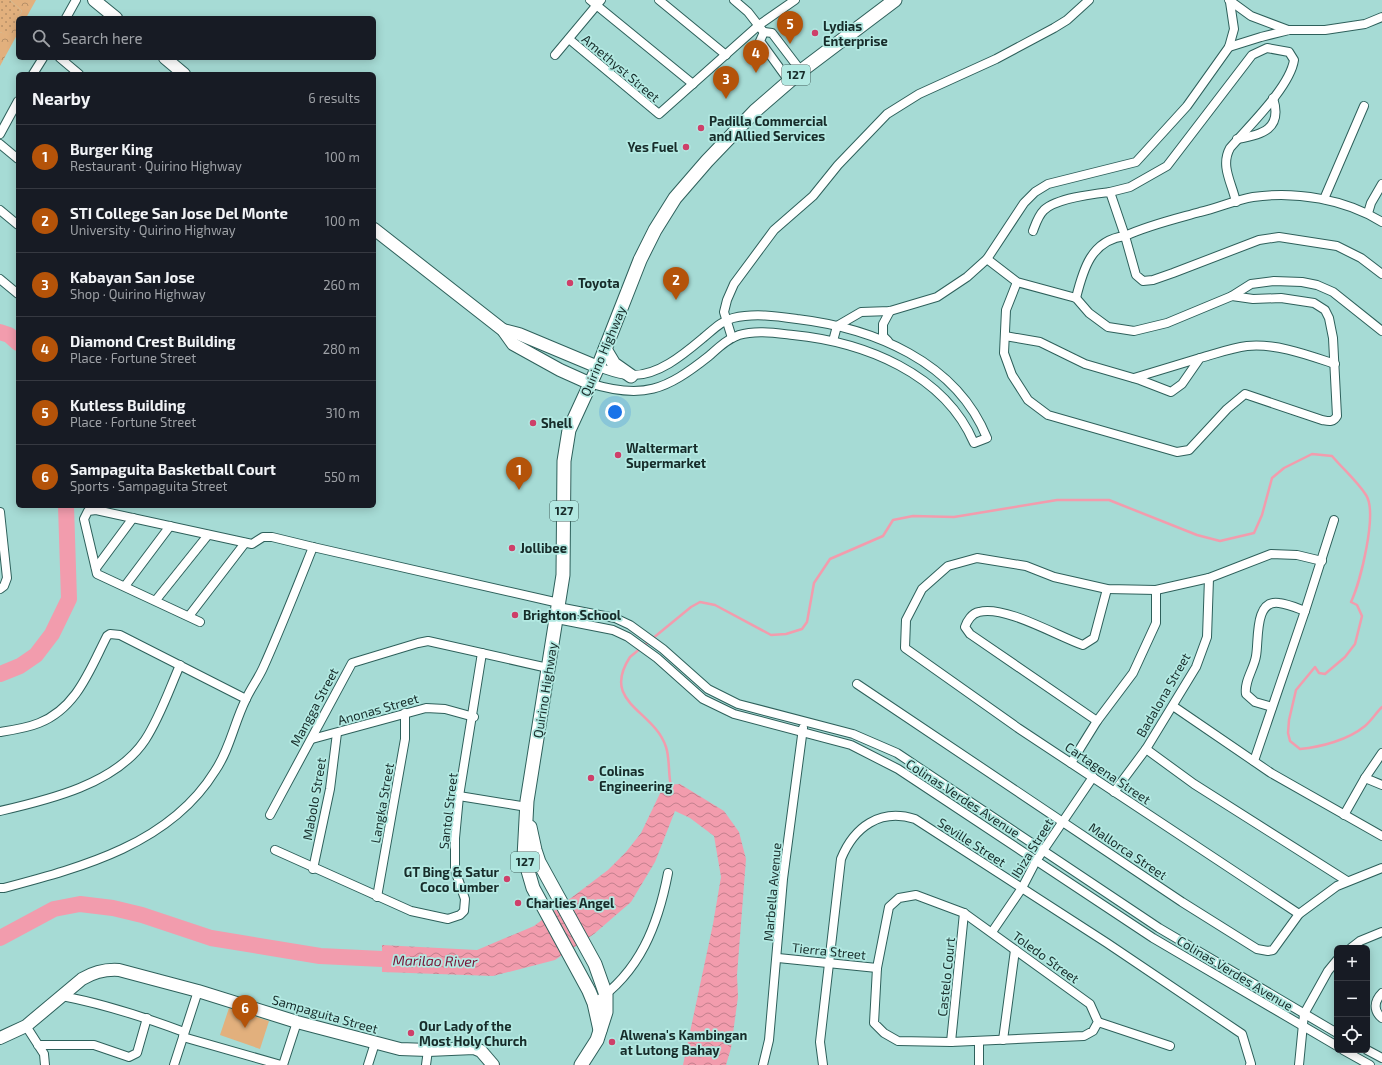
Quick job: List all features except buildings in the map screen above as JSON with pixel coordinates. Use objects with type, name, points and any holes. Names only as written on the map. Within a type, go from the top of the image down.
[{"type":"main road","name":"Quirino Highway","points":[[600,1030],[594,1003],[533,888],[525,866],[524,846],[527,807],[563,575],[564,461],[569,430],[589,383],[598,367],[640,260],[675,198],[730,136],[789,81],[895,0]]},
{"type":"main road","points":[[605,349],[614,364],[631,376]]},
{"type":"main road","name":"Quirino Highway","points":[[527,807],[535,850],[560,902],[600,975],[606,995],[606,1012],[600,1030],[591,1052],[581,1065]]},
{"type":"street","points":[[67,16],[76,0]]},
{"type":"street","points":[[94,0],[114,16]]},
{"type":"street","points":[[659,0],[726,55]]},
{"type":"street","points":[[734,0],[761,29],[772,33],[801,71]]},
{"type":"street","points":[[555,55],[569,39],[596,2],[693,84],[726,55],[761,29],[795,0]]},
{"type":"street","points":[[732,338],[728,320],[724,312],[727,300],[734,284],[774,230],[813,196],[838,165],[887,114],[919,94],[983,65],[1054,28],[1067,20],[1089,0]]},
{"type":"street","points":[[1230,1],[1251,16],[1289,30]]},
{"type":"street","points":[[833,341],[837,326],[861,312],[890,311],[937,297],[957,284],[987,259],[1024,203],[1035,192],[1048,184],[1136,162],[1187,106],[1229,47],[1234,29],[1230,1]]},
{"type":"street","points":[[1229,47],[1261,36],[1289,30],[1325,30],[1365,24],[1382,17]]},
{"type":"street","points":[[761,29],[760,41],[789,81]]},
{"type":"street","name":"Amethyst Street","points":[[569,39],[659,114],[693,84]]},
{"type":"street","points":[[1033,231],[1038,216],[1050,205],[1130,187],[1167,166],[1252,55],[1267,48],[1289,52],[1294,60],[1288,76],[1273,98],[1237,139],[1225,157],[1226,168],[1236,202]]},
{"type":"street","points":[[34,72],[41,60]]},
{"type":"street","points":[[62,60],[77,72]]},
{"type":"street","points":[[167,60],[182,72]]},
{"type":"street","points":[[1237,139],[1260,135],[1271,126],[1277,109],[1273,98]]},
{"type":"street","points":[[0,134],[16,105]]},
{"type":"street","points":[[1324,199],[1364,106]]},
{"type":"street","points":[[0,144],[16,157]]},
{"type":"street","points":[[1368,213],[1371,203],[1382,184]]},
{"type":"street","points":[[1110,192],[1125,236],[1136,276],[1143,281],[1153,280],[1173,273],[1259,240],[1279,237],[1337,246],[1360,258],[1382,274]]},
{"type":"street","points":[[1076,298],[1083,269],[1092,254],[1114,237],[1125,236],[1142,228],[1252,197],[1286,195],[1324,199],[1368,213],[1382,222]]},
{"type":"street","points":[[0,210],[16,223]]},
{"type":"street","points":[[376,231],[503,330],[513,344],[560,370],[589,383],[620,391],[639,392],[657,388],[687,372],[732,338],[745,334],[764,333],[811,337],[833,341],[875,355],[915,374],[936,390],[950,404],[968,430],[974,443],[987,438],[971,408],[950,384],[925,363],[890,343],[873,336],[837,326],[808,320],[757,315],[728,320],[675,359],[654,371],[631,376],[598,367],[519,334],[503,330]]},
{"type":"street","points":[[987,259],[1017,282],[1076,298],[1089,313],[1108,327],[1134,330],[1167,323],[1232,296],[1251,284],[1274,281],[1302,282],[1317,285],[1333,292],[1382,331]]},
{"type":"street","points":[[0,279],[16,292]]},
{"type":"street","points":[[1017,282],[1006,310],[1004,352],[1012,375],[1028,400],[1048,415],[1177,452],[1190,450],[1231,405],[1245,394],[1322,420],[1330,422],[1335,420],[1338,412],[1334,364],[1335,349],[1329,318],[1325,310],[1314,303],[1281,298],[1253,299],[1232,296]]},
{"type":"street","points":[[890,311],[883,327],[883,336],[890,343]]},
{"type":"street","points":[[1005,336],[1040,342],[1086,364],[1134,378],[1171,392],[1182,384],[1200,358]]},
{"type":"street","points":[[1134,378],[1242,347],[1261,346],[1305,354],[1334,364]]},
{"type":"street","points":[[200,622],[156,600],[97,574],[84,519],[85,514],[92,510],[252,544],[263,537],[272,536],[313,548],[558,610]]},
{"type":"street","points":[[0,512],[7,570],[7,578],[2,588]]},
{"type":"street","points":[[96,568],[133,518]]},
{"type":"street","points":[[1254,761],[1322,561],[1334,520]]},
{"type":"street","points":[[125,586],[170,526]]},
{"type":"street","points":[[156,600],[208,535]]},
{"type":"street","points":[[189,616],[245,543]]},
{"type":"street","points":[[0,888],[67,872],[96,862],[155,831],[174,819],[203,790],[230,744],[246,699],[263,669],[313,548]]},
{"type":"street","points":[[1097,721],[970,634],[965,627],[968,620],[978,612],[999,612],[1083,644],[1094,638],[1107,589],[1156,590],[1209,578],[1272,554],[1297,555],[1322,561]]},
{"type":"street","name":"Cartagena Street","points":[[1107,589],[1054,577],[1026,566],[977,558],[948,566],[922,589],[906,620],[905,648],[1071,763],[1299,914]]},
{"type":"street","name":"Badalona Street","points":[[1114,792],[1146,749],[1196,667],[1207,637],[1209,578]]},
{"type":"street","points":[[1071,763],[1097,721],[1133,673],[1156,623],[1156,590]]},
{"type":"street","points":[[1272,707],[1255,702],[1246,694],[1245,688],[1256,656],[1260,615],[1267,606],[1277,602],[1305,611]]},
{"type":"street","name":"Colinas Verdes Avenue","points":[[558,610],[615,618],[639,631],[663,649],[708,689],[751,708],[853,734],[897,753],[1159,928],[1334,1031]]},
{"type":"street","name":"Colinas Verdes Avenue","points":[[558,610],[613,630],[633,640],[660,661],[703,699],[749,719],[851,745],[898,769],[1153,938],[1334,1044]]},
{"type":"street","points":[[633,640],[639,631]]},
{"type":"street","points":[[0,732],[39,724],[59,711],[82,686],[90,673],[107,636],[110,634],[120,636],[246,699]]},
{"type":"street","name":"Mangga Street","points":[[270,815],[312,739],[346,671],[352,663],[428,641],[548,668]]},
{"type":"street","name":"Santol Street","points":[[275,850],[313,869],[411,911],[430,916],[454,918],[464,911],[465,899],[458,882],[454,856],[459,796],[474,717],[482,653]]},
{"type":"street","points":[[660,661],[670,655]]},
{"type":"street","points":[[0,811],[48,799],[79,788],[100,779],[117,767],[134,753],[144,741],[153,726],[180,665]]},
{"type":"street","name":"Mallorca Street","points":[[857,684],[1182,902],[1257,949],[1268,951],[1273,950],[1299,914],[1337,886],[1382,868]]},
{"type":"street","points":[[1173,706],[1254,761],[1382,836]]},
{"type":"street","name":"Anonas Street","points":[[312,739],[405,713],[435,708],[474,717]]},
{"type":"street","points":[[749,719],[751,708]]},
{"type":"street","name":"Langka Street","points":[[377,897],[405,739],[405,713]]},
{"type":"street","name":"Marbella Avenue","points":[[763,1065],[769,1040],[778,958],[784,879],[804,722]]},
{"type":"street","name":"Mabolo Street","points":[[313,869],[328,796],[337,733]]},
{"type":"street","points":[[1146,749],[1194,784],[1347,882]]},
{"type":"street","points":[[1344,815],[1365,778],[1382,753]]},
{"type":"street","name":"Ibiza Street","points":[[992,932],[1022,888],[1036,861],[1092,777]]},
{"type":"street","points":[[1365,778],[1382,786]]},
{"type":"street","points":[[459,796],[527,807]]},
{"type":"street","name":"Seville Street","points":[[823,1065],[820,1042],[841,859],[848,844],[858,831],[870,822],[895,816],[906,816],[915,819],[1022,888],[1242,1034],[1252,1065]]},
{"type":"street","points":[[594,1003],[606,995],[634,964],[652,932],[661,907],[668,873]]},
{"type":"street","name":"Toledo Street","points":[[916,895],[964,913],[992,932],[1090,1004],[1098,1022],[1093,1031],[1084,1036],[951,1042],[898,1041],[884,1033],[874,1023],[877,968],[889,908],[899,898],[916,895]]},
{"type":"street","name":"Castelo Court","points":[[951,1042],[964,913]]},
{"type":"street","points":[[1355,945],[1360,941],[1382,932]]},
{"type":"street","points":[[1003,1040],[1015,950]]},
{"type":"street","name":"Tierra Street","points":[[778,958],[877,968]]},
{"type":"street","points":[[1299,1065],[1304,1014],[1328,971],[1334,964]]},
{"type":"street","name":"Sampaguita Street","points":[[0,1038],[26,1026],[82,980],[95,973],[109,969],[119,970],[198,991],[297,1022],[400,1049],[428,1050],[474,1048],[481,1051],[494,1065]]},
{"type":"street","points":[[174,1065],[198,991]]},
{"type":"street","points":[[1382,993],[1377,998],[1376,1007],[1377,1014],[1382,1018]]},
{"type":"street","points":[[62,996],[95,1002],[147,1018],[183,1035],[282,1065],[297,1022]]},
{"type":"street","points":[[38,1045],[94,1045],[130,1058],[137,1053],[147,1018]]},
{"type":"street","points":[[1098,1022],[1170,1046]]},
{"type":"street","points":[[26,1026],[44,1054],[45,1065]]},
{"type":"street","points":[[978,1041],[979,1065]]},
{"type":"street","points":[[368,1065],[375,1043]]},
{"type":"street","points":[[426,1065],[428,1050]]},
{"type":"street","points":[[1370,1052],[1382,1058]]},
{"type":"street","points":[[1348,1053],[1370,1065]]},
{"type":"green space","points":[[0,0],[10,0],[22,11],[19,16],[16,16],[16,22],[8,36],[0,32]]},
{"type":"green space","points":[[10,0],[36,0],[27,16],[19,16],[22,11]]},
{"type":"green space","points":[[16,21],[16,37],[0,66],[0,32],[8,35]]},
{"type":"green space","points":[[229,1008],[269,1021],[260,1049],[220,1035]]},
{"type":"water","points":[[680,784],[724,811],[739,832],[746,859],[737,975],[738,997],[731,1048],[726,1065],[683,1065],[713,924],[721,877],[714,836],[690,818],[675,811],[655,862],[631,902],[594,934],[555,960],[493,976],[382,972],[382,945],[477,950],[534,926],[608,870],[626,852],[641,833],[664,785]]},
{"type":"waterway","name":"Marilao River","points":[[0,332],[9,335],[16,341]]},
{"type":"waterway","points":[[671,786],[666,747],[660,734],[625,696],[621,685],[622,673],[630,657],[691,607],[700,602],[715,605],[771,635],[786,634],[802,629],[807,622],[814,583],[830,559],[883,536],[893,520],[913,516],[954,517],[1057,500],[1109,500],[1197,535],[1220,541],[1254,533],[1262,515],[1272,478],[1284,468],[1312,454],[1332,456],[1366,495],[1369,504],[1369,532],[1363,565],[1351,602],[1357,605],[1362,616],[1355,644],[1345,657],[1325,674],[1319,673],[1315,667],[1296,690],[1289,720],[1288,733],[1290,741],[1300,749],[1317,747],[1342,739],[1365,726],[1382,707]]},
{"type":"waterway","name":"Marilao River","points":[[0,674],[20,666],[36,655],[52,634],[69,599],[66,508]]},
{"type":"waterway","name":"Marilao River","points":[[0,938],[54,909],[80,904],[113,908],[142,915],[211,938],[320,956],[403,960]]},
{"type":"place","name":"Lydias Enterprise","points":[[815,33]]},
{"type":"place","name":"Kutless Building","points":[[790,44]]},
{"type":"place","name":"Diamond Crest Building","points":[[756,73]]},
{"type":"place","name":"Kabayan San Jose","points":[[726,99]]},
{"type":"place","name":"Padilla Commercial and Allied Services","points":[[701,128]]},
{"type":"place","name":"Yes Fuel","points":[[686,147]]},
{"type":"place","name":"Toyota","points":[[570,283]]},
{"type":"place","name":"STI College San Jose Del Monte","points":[[676,300]]},
{"type":"place","name":"Shell","points":[[533,423]]},
{"type":"place","name":"Waltermart Supermarket","points":[[618,455]]},
{"type":"place","name":"Burger King","points":[[519,490]]},
{"type":"place","name":"Jollibee","points":[[512,548]]},
{"type":"place","name":"Brighton School","points":[[515,615]]},
{"type":"place","name":"Colinas Engineering","points":[[591,778]]},
{"type":"place","name":"GT Bing & Satur Coco Lumber","points":[[507,879]]},
{"type":"place","name":"Charlies Angel","points":[[518,903]]},
{"type":"place","name":"Sampaguita Basketball Court","points":[[245,1028]]},
{"type":"place","name":"Our Lady of the Most Holy Church","points":[[411,1033]]},
{"type":"place","name":"Alwena's Kambingan at Lutong Bahay","points":[[612,1042]]}]
